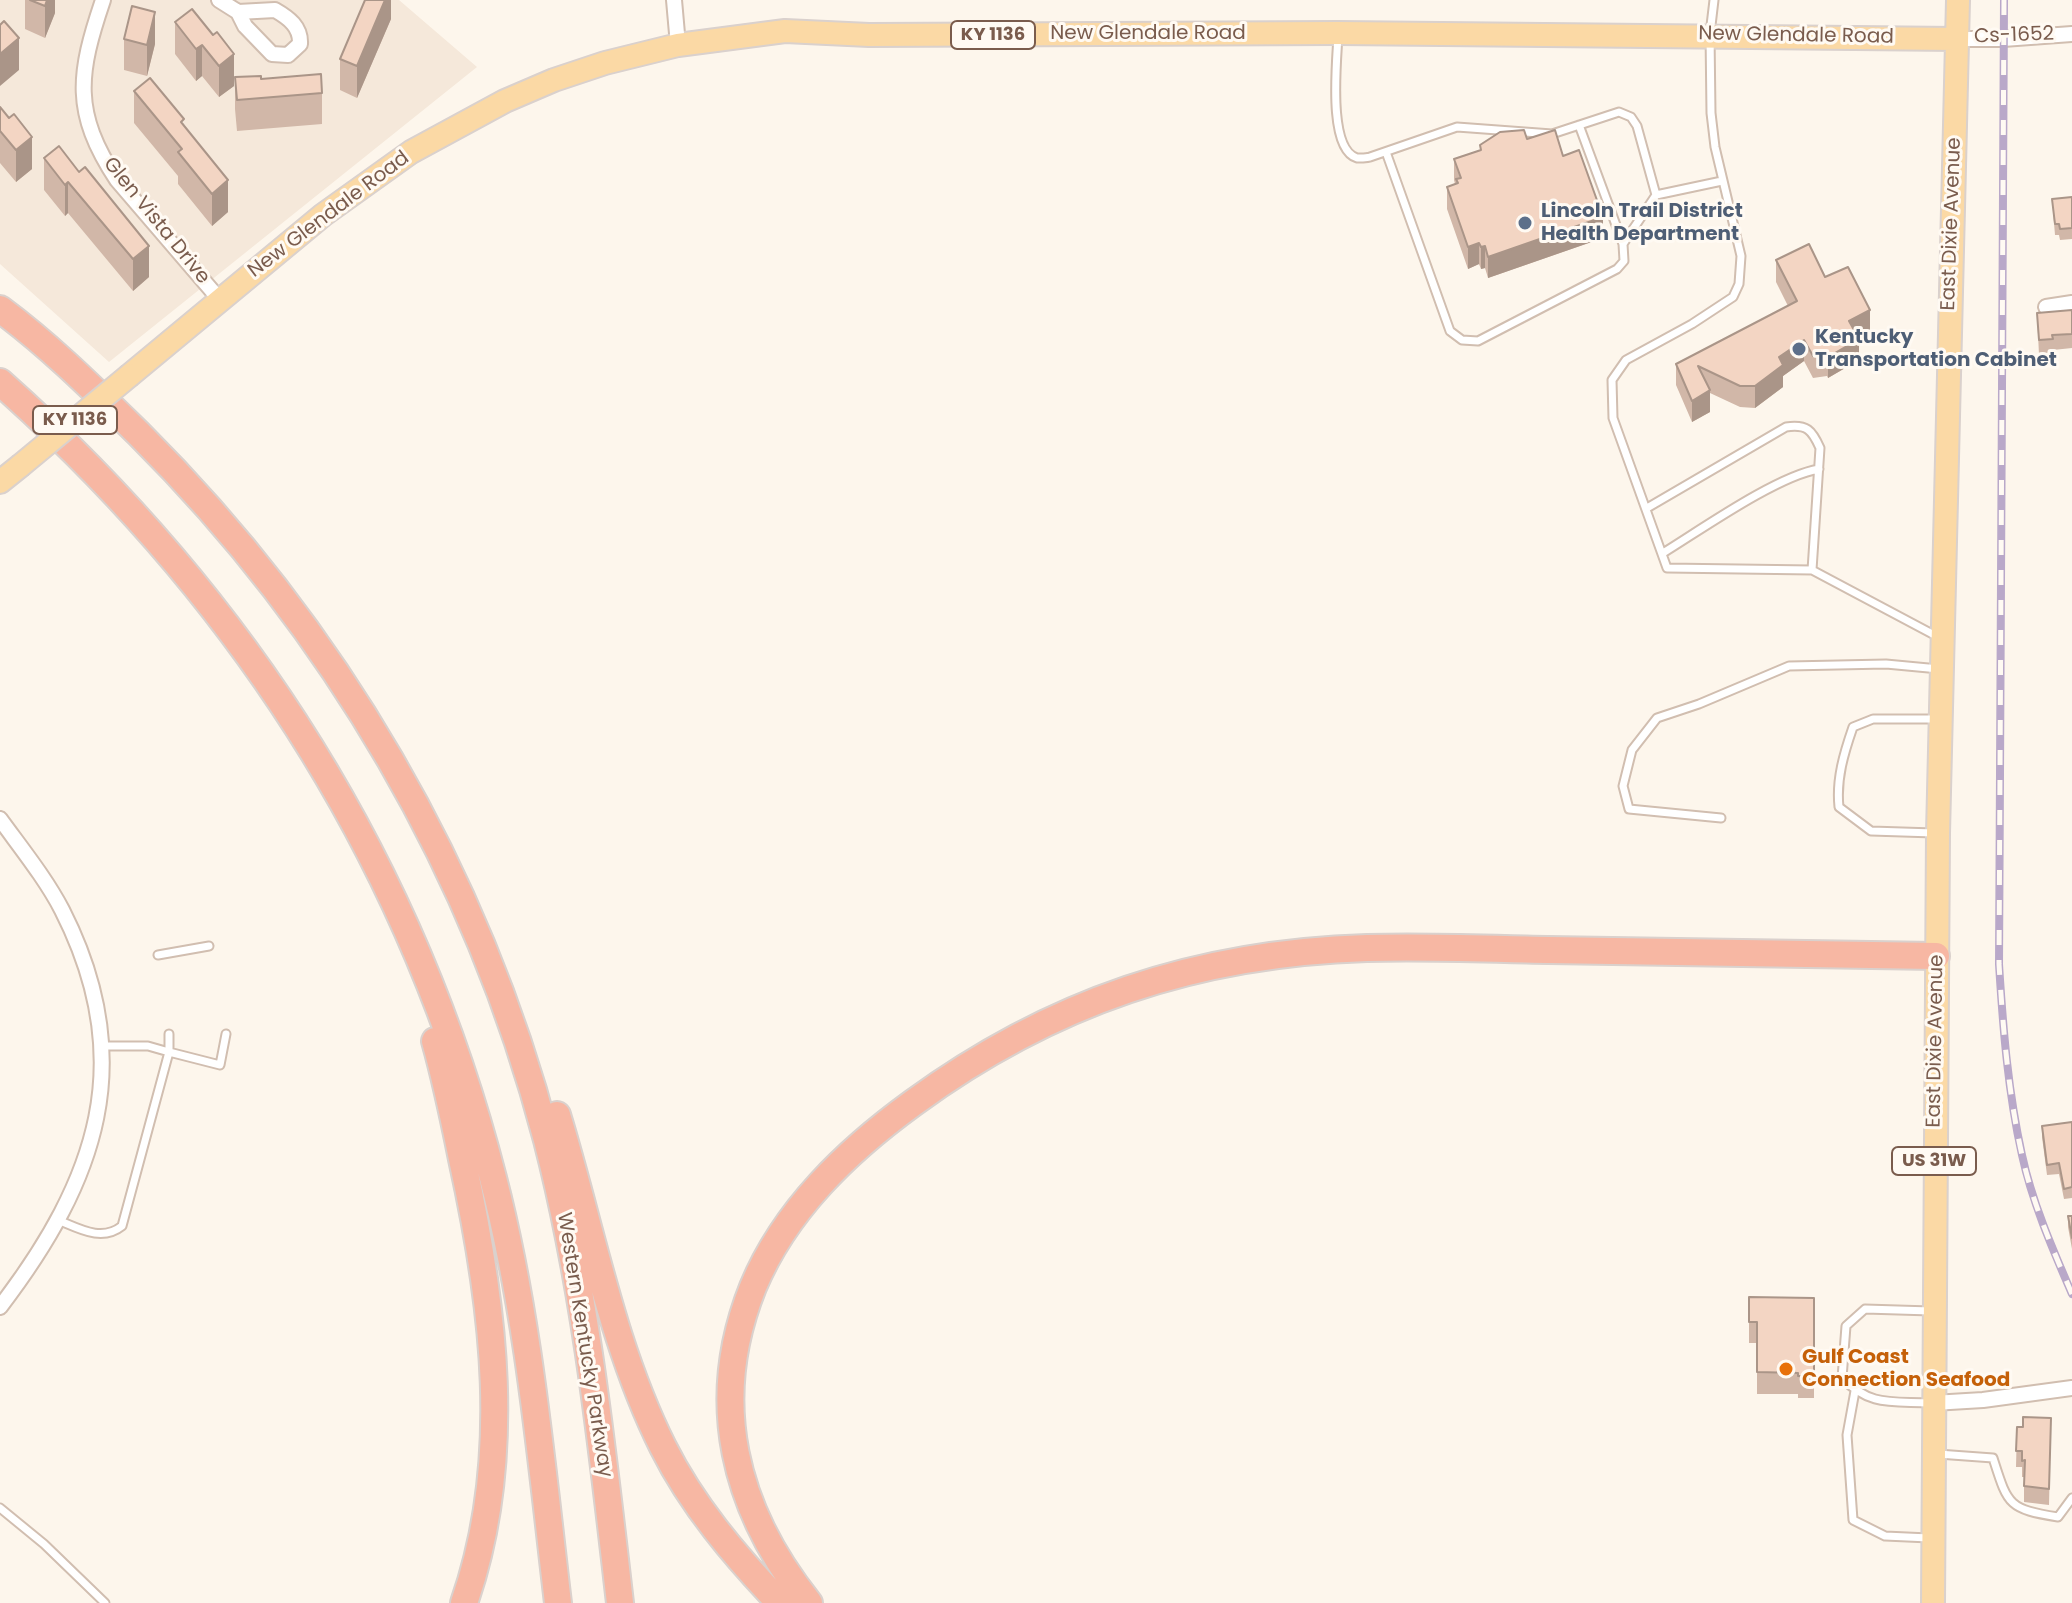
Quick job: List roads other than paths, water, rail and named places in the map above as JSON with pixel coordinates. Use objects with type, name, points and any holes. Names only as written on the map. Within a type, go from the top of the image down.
[{"type":"highway","name":"Western Kentucky Parkway","points":[[0,308],[87,382],[200,498],[263,573],[347,689],[385,748],[451,874],[480,939],[528,1072],[564,1211],[600,1428],[620,1603]]},
{"type":"highway","points":[[0,382],[98,474],[194,583],[282,702],[322,765],[393,896],[434,991],[494,1180],[525,1332],[558,1603]]},
{"type":"highway","points":[[347,689],[374,722],[432,819],[503,964],[556,1112],[626,1358],[664,1450],[717,1532],[780,1603]]},
{"type":"highway","points":[[365,841],[408,955],[443,1071],[469,1188],[488,1306],[496,1425],[491,1483],[481,1541],[464,1603]]},
{"type":"highway","points":[[809,1603],[783,1571],[761,1532],[744,1491],[734,1447],[730,1401],[734,1354],[745,1308],[763,1264],[789,1222],[820,1184],[894,1117],[1018,1035],[1098,999],[1159,978],[1209,965],[1314,951],[1422,948],[1936,956]]},
{"type":"main road","name":"East Dixie Avenue","points":[[1942,639],[1958,0]]},
{"type":"main road","name":"New Glendale Road","points":[[0,482],[366,182],[457,125],[554,80],[605,63],[678,45],[785,31],[869,35],[1710,34],[1957,39]]},
{"type":"main road","name":"US 31W","points":[[1940,719],[1942,639]]},
{"type":"main road","name":"East Dixie Avenue","points":[[1933,1603],[1940,719]]},
{"type":"street","name":"Glen Vista Drive","points":[[103,0],[84,60],[85,105],[91,131],[117,180],[220,300]]},
{"type":"street","points":[[219,0],[238,12]]},
{"type":"street","points":[[674,0],[678,45]]},
{"type":"street","name":"Cs-1652","points":[[1957,39],[2072,34]]},
{"type":"street","points":[[2046,307],[2072,303]]},
{"type":"street","points":[[0,819],[62,909],[94,987],[101,1046],[99,1116],[81,1173],[58,1220],[0,1307]]},
{"type":"street","points":[[1933,1403],[2072,1388]]},
{"type":"lane","points":[[1714,0],[1710,34],[1711,113],[1722,181],[1741,256],[1739,284],[1733,297],[1692,324],[1626,360],[1612,380],[1613,418],[1667,568],[1812,570],[1942,639]]},
{"type":"lane","points":[[1338,33],[1336,121],[1348,152],[1357,158],[1386,152],[1457,127],[1552,134],[1619,112],[1631,117],[1637,126],[1656,195]]},
{"type":"lane","points":[[1386,152],[1450,331],[1462,340],[1478,341],[1617,269],[1624,261],[1623,244],[1579,125]]},
{"type":"lane","points":[[1623,244],[1656,195],[1722,181]]},
{"type":"lane","points":[[1647,508],[1786,427],[1801,425],[1813,432],[1820,448],[1812,570]]},
{"type":"lane","points":[[1663,553],[1779,484],[1819,469]]},
{"type":"lane","points":[[1721,818],[1629,809],[1623,786],[1632,750],[1657,718],[1789,666],[1886,664],[1941,669]]},
{"type":"lane","points":[[1938,833],[1871,831],[1839,807],[1837,789],[1853,727],[1873,719],[1940,719]]},
{"type":"lane","points":[[158,955],[209,946]]},
{"type":"lane","points":[[58,1220],[93,1234],[113,1233],[122,1226],[169,1052],[169,1034]]},
{"type":"lane","points":[[101,1046],[148,1046],[220,1065],[226,1034]]},
{"type":"lane","points":[[1933,1311],[1865,1309],[1846,1326],[1842,1378],[1855,1391],[1875,1401],[1933,1403]]},
{"type":"lane","points":[[1855,1391],[1847,1435],[1853,1520],[1885,1536],[1934,1538]]},
{"type":"lane","points":[[1933,1454],[1993,1458],[2006,1498],[2025,1512],[2058,1517],[2072,1498]]},
{"type":"lane","points":[[0,1508],[44,1544],[105,1603]]},
{"type":"railway","points":[[2004,0],[1999,964],[2004,1036],[2022,1155],[2037,1208],[2072,1294]]},
{"type":"place","name":"Lincoln Trail District Health Department","points":[[1525,223]]},
{"type":"place","name":"Kentucky Transportation Cabinet","points":[[1799,349]]},
{"type":"place","name":"Gulf Coast Connection Seafood","points":[[1786,1369]]}]
